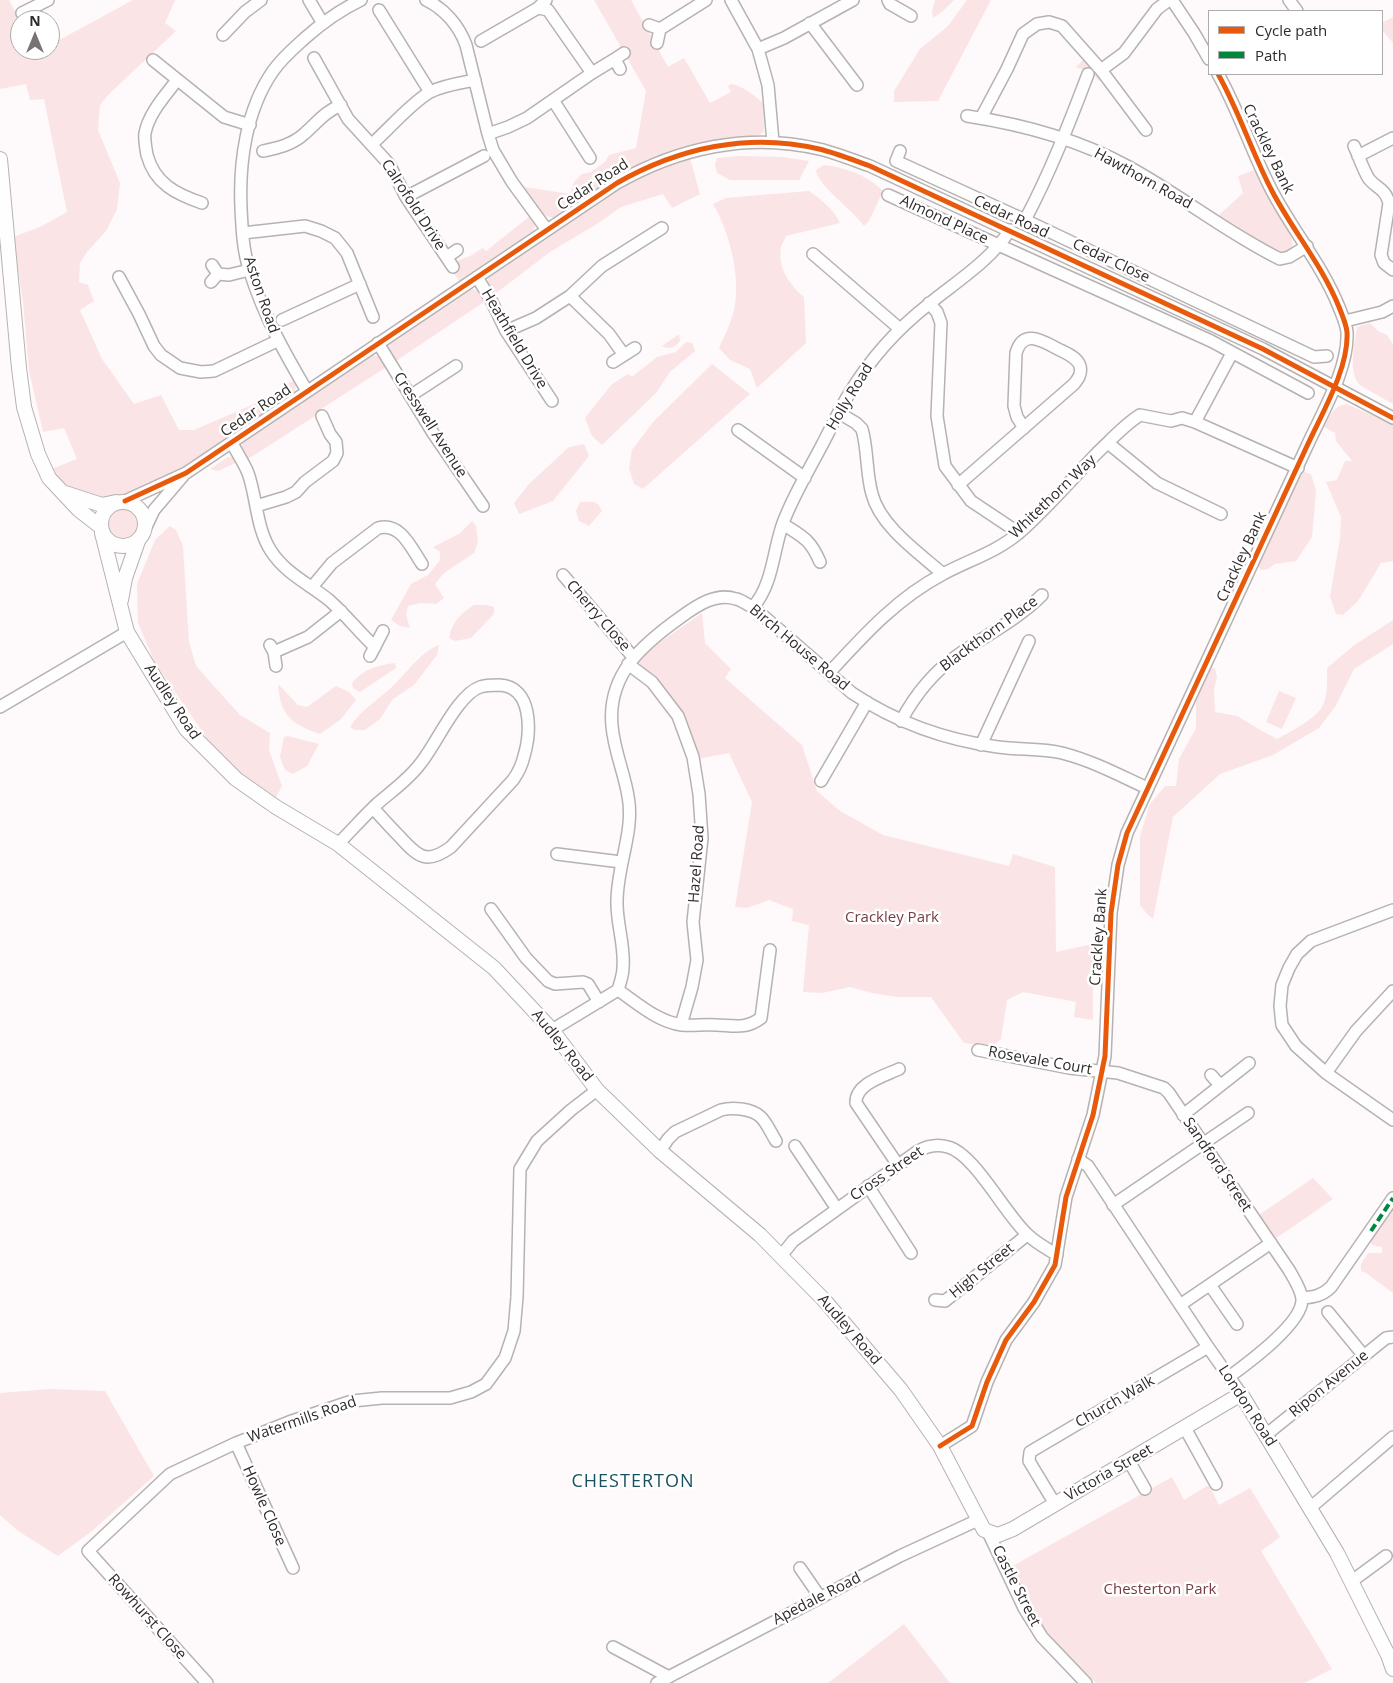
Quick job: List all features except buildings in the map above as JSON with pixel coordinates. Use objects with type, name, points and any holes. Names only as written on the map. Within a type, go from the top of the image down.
[{"type":"main road","points":[[0,159],[17,352],[24,407],[38,454],[49,478],[62,492],[79,510],[101,530],[108,541],[116,546],[130,546],[138,541],[145,529],[144,516],[140,509],[132,503],[102,504],[62,492]]},
{"type":"main road","points":[[101,530],[101,518],[105,511],[111,505],[122,502]]},
{"type":"main road","name":"Audley Road","points":[[101,530],[127,632],[186,729],[245,786],[338,844],[494,968],[552,1030],[597,1090],[660,1151],[742,1218],[825,1301],[901,1390],[940,1446],[978,1520]]},
{"type":"main road","name":"Audley Road","points":[[120,605],[125,578],[138,541]]},
{"type":"main road","name":"London Road","points":[[1241,1394],[1267,1434],[1352,1581],[1391,1653],[1393,1668]]},
{"type":"main road","name":"Victoria Street","points":[[988,1532],[1004,1533],[1241,1394]]},
{"type":"main road","points":[[978,1520],[988,1532]]},
{"type":"street","points":[[28,10],[48,0]]},
{"type":"street","points":[[223,35],[245,12],[261,0]]},
{"type":"street","points":[[309,0],[322,22]]},
{"type":"street","name":"Aston Road","points":[[307,391],[277,341],[264,314],[249,270],[242,233],[240,180],[255,105],[274,69],[294,47],[322,22],[361,0]]},
{"type":"street","points":[[657,43],[655,27],[706,0]]},
{"type":"street","points":[[731,0],[758,49],[768,85],[773,142]]},
{"type":"street","points":[[758,49],[784,38],[853,0]]},
{"type":"street","points":[[888,0],[890,4],[911,16]]},
{"type":"street","points":[[1101,70],[1124,53],[1158,9],[1170,0],[1194,33],[1208,57]]},
{"type":"street","points":[[430,1],[450,17],[462,33],[493,150],[512,182],[548,230]]},
{"type":"street","points":[[481,41],[542,4],[592,73]]},
{"type":"street","points":[[385,13],[430,92]]},
{"type":"street","points":[[981,118],[1023,34],[1037,24],[1049,22],[1062,26],[1101,70],[1146,130]]},
{"type":"street","points":[[810,23],[856,85]]},
{"type":"street","name":"Calrofold Drive","points":[[314,58],[348,119],[389,164],[406,197],[450,262],[457,250]]},
{"type":"street","points":[[153,60],[224,117],[250,124]]},
{"type":"street","points":[[488,134],[528,118],[592,73],[620,60]]},
{"type":"street","name":"Crackley Bank","points":[[940,1446],[972,1426],[987,1382],[1006,1340],[1050,1275],[1057,1255],[1066,1197],[1094,1115],[1106,1056],[1111,913],[1114,885],[1127,833],[1298,468],[1334,385],[1345,354],[1345,322],[1326,278],[1273,192],[1218,75]]},
{"type":"street","points":[[177,80],[153,113],[145,133],[146,150],[150,166],[160,180],[179,195],[202,203]]},
{"type":"street","points":[[372,144],[415,102],[430,92],[475,80]]},
{"type":"street","points":[[1025,220],[1064,139],[1088,80]]},
{"type":"street","points":[[553,100],[590,158]]},
{"type":"street","points":[[263,152],[287,145],[303,135],[328,110],[341,105]]},
{"type":"street","name":"Hawthorn Road","points":[[967,116],[1064,139],[1100,153],[1128,166],[1280,259],[1289,257],[1307,246]]},
{"type":"street","points":[[1393,138],[1356,151],[1370,180],[1382,188],[1387,196],[1389,203],[1381,255],[1384,263],[1393,270]]},
{"type":"street","name":"Cedar Road","points":[[186,473],[617,183],[656,162],[711,147],[738,143],[773,142],[819,149],[860,163],[1010,230],[1263,349],[1393,418]]},
{"type":"street","points":[[406,197],[484,156]]},
{"type":"street","name":"Cedar Close","points":[[898,156],[1025,220],[1314,357],[1327,356]]},
{"type":"street","name":"Almond Place","points":[[894,194],[999,245]]},
{"type":"street","points":[[242,233],[305,226],[335,238],[347,253],[373,317]]},
{"type":"street","points":[[506,331],[536,318],[570,296],[602,266],[662,228]]},
{"type":"street","name":"Holly Road","points":[[753,608],[767,584],[783,524],[847,396],[864,369],[900,329],[929,303],[983,262],[1010,230]]},
{"type":"street","name":"Cedar Road","points":[[999,245],[1211,341],[1305,389]]},
{"type":"street","points":[[818,254],[900,329]]},
{"type":"street","points":[[213,274],[229,274],[249,270]]},
{"type":"street","name":"Heathfield Drive","points":[[477,277],[506,331],[552,401]]},
{"type":"street","points":[[1147,294],[1154,281]]},
{"type":"street","points":[[282,320],[360,284]]},
{"type":"street","points":[[118,285],[139,314],[154,346],[166,359],[180,368],[201,372],[214,370],[277,341]]},
{"type":"street","points":[[570,296],[604,328],[624,355]]},
{"type":"street","points":[[929,303],[937,312],[941,324],[937,416],[945,466],[971,501],[1019,533]]},
{"type":"street","points":[[1345,322],[1382,312],[1393,306]]},
{"type":"street","points":[[958,484],[1024,428],[1080,377],[1080,365],[1074,357],[1041,340],[1033,338],[1024,340],[1018,346],[1016,353],[1014,406],[1017,417],[1024,428]]},
{"type":"street","name":"Cresswell Avenue","points":[[378,343],[410,396],[483,506]]},
{"type":"street","points":[[613,362],[635,348]]},
{"type":"street","points":[[1195,422],[1232,352]]},
{"type":"street","points":[[410,396],[456,366]]},
{"type":"street","points":[[839,413],[862,429],[872,494],[880,512],[898,534],[943,574]]},
{"type":"street","name":"Whitethorn Way","points":[[829,673],[878,620],[915,591],[943,574],[990,553],[1019,533],[1130,421],[1140,415],[1171,421],[1182,418],[1195,422],[1298,468]]},
{"type":"street","points":[[256,506],[286,498],[333,461],[336,452],[336,442],[322,430],[322,416]]},
{"type":"street","points":[[738,430],[805,478]]},
{"type":"street","points":[[232,443],[248,474],[264,537],[270,550],[293,576],[312,587],[341,611],[373,651],[383,632]]},
{"type":"street","points":[[1108,443],[1158,483],[1222,514]]},
{"type":"street","points":[[122,502],[186,473]]},
{"type":"street","points":[[145,529],[154,510],[186,473]]},
{"type":"street","points":[[783,524],[805,538],[814,547],[820,562]]},
{"type":"street","points":[[312,587],[332,563],[378,528],[386,526],[398,531],[422,564]]},
{"type":"street","name":"Cherry Close","points":[[563,576],[631,660]]},
{"type":"street","name":"Blackthorn Place","points":[[901,721],[913,699],[938,671],[957,655],[1016,617],[1042,595]]},
{"type":"street","name":"Birch House Road","points":[[618,990],[623,970],[624,954],[617,904],[621,862],[630,820],[628,796],[612,726],[612,706],[617,686],[631,660],[649,641],[700,603],[729,597],[753,608],[829,673],[867,702],[901,721],[934,734],[981,745],[1041,749],[1063,754],[1107,768],[1147,788]]},
{"type":"street","points":[[276,666],[272,649],[308,637],[341,611]]},
{"type":"street","points":[[0,707],[127,632]]},
{"type":"street","points":[[981,745],[1028,640]]},
{"type":"street","name":"Hazel Road","points":[[631,660],[652,682],[678,716],[693,757],[700,794],[702,838],[693,922],[697,960],[692,987],[681,1025]]},
{"type":"street","points":[[338,844],[373,808],[420,766],[461,702],[470,693],[480,687],[504,686],[515,689],[522,696],[526,708],[528,730],[524,757],[519,770],[513,780],[451,847],[441,854],[431,857],[415,853],[373,808]]},
{"type":"street","points":[[822,781],[867,702]]},
{"type":"street","points":[[557,854],[621,862]]},
{"type":"street","points":[[491,909],[526,958],[543,978],[555,984],[583,982],[588,984],[598,1002]]},
{"type":"street","points":[[1393,910],[1311,941],[1297,954],[1285,977],[1282,985],[1280,1006],[1282,1025],[1296,1046],[1326,1073],[1393,1120]]},
{"type":"street","points":[[552,1030],[618,990],[652,1014],[681,1025],[744,1027],[752,1025],[761,1018],[770,950]]},
{"type":"street","points":[[1326,1073],[1356,1031],[1390,992],[1393,991]]},
{"type":"street","name":"Rosevale Court","points":[[978,1050],[1045,1064],[1103,1072]]},
{"type":"street","points":[[1183,1115],[1249,1063]]},
{"type":"street","points":[[898,1165],[856,1103],[856,1098],[860,1088],[899,1069]]},
{"type":"street","name":"Sandford Street","points":[[1103,1072],[1118,1073],[1164,1088],[1169,1093],[1289,1270],[1302,1298]]},
{"type":"street","points":[[1211,1075],[1220,1086]]},
{"type":"street","name":"Watermills Road","points":[[88,1551],[170,1474],[236,1443],[352,1401],[382,1398],[450,1398],[471,1392],[486,1384],[505,1358],[514,1331],[517,1297],[520,1169],[537,1141],[571,1110],[597,1090]]},
{"type":"street","points":[[660,1151],[675,1132],[729,1108],[758,1113],[776,1142]]},
{"type":"street","points":[[1113,1205],[1248,1113]]},
{"type":"street","points":[[795,1146],[837,1208]]},
{"type":"street","name":"Cross Street","points":[[780,1256],[794,1241],[898,1165],[926,1147],[942,1146],[953,1148],[966,1158],[1027,1235],[1057,1255]]},
{"type":"street","name":"London Road","points":[[1078,1159],[1088,1166],[1241,1394]]},
{"type":"street","points":[[868,1186],[911,1253]]},
{"type":"street","points":[[1230,1377],[1295,1320],[1302,1298],[1324,1294],[1393,1198]]},
{"type":"street","name":"High Street","points":[[935,1300],[945,1301],[1027,1235]]},
{"type":"street","points":[[1180,1305],[1271,1243]]},
{"type":"street","points":[[1210,1284],[1238,1324]]},
{"type":"street","points":[[1328,1312],[1364,1356]]},
{"type":"street","name":"Ripon Avenue","points":[[1267,1434],[1386,1338],[1393,1337]]},
{"type":"street","name":"Church Walk","points":[[1056,1504],[1029,1461],[1030,1452],[1208,1347]]},
{"type":"street","points":[[1185,1428],[1216,1484]]},
{"type":"street","points":[[1310,1508],[1393,1437]]},
{"type":"street","name":"Howle Close","points":[[236,1443],[293,1568]]},
{"type":"street","points":[[1129,1461],[1145,1489]]},
{"type":"street","name":"Apedale Road","points":[[657,1683],[900,1556],[978,1520]]},
{"type":"street","name":"Castle Street","points":[[988,1532],[1024,1608],[1042,1637],[1086,1683]]},
{"type":"street","name":"Rowhurst Close","points":[[88,1551],[207,1683]]},
{"type":"street","points":[[1352,1581],[1386,1556]]},
{"type":"street","points":[[800,1568],[820,1597]]},
{"type":"street","points":[[613,1646],[669,1677]]},
{"type":"green space","points":[[0,0],[9,0],[14,10],[10,10],[10,60],[60,60],[60,40],[133,0],[175,0],[165,23],[176,31],[109,94],[100,105],[98,130],[120,183],[117,209],[106,231],[87,252],[80,263],[79,282],[88,285],[94,301],[80,310],[102,359],[134,404],[161,395],[179,430],[194,430],[259,402],[294,380],[296,385],[295,392],[175,473],[140,490],[117,497],[102,499],[71,490],[49,470],[77,459],[64,428],[43,432],[29,371],[23,302],[13,237],[40,227],[67,212],[44,99],[30,100],[26,84],[0,89]]},
{"type":"green space","points":[[594,0],[631,0],[668,67],[684,58],[710,103],[731,92],[728,86],[731,84],[744,89],[756,97],[763,103],[764,132],[759,135],[696,144],[651,159],[600,186],[553,218],[548,217],[540,211],[524,187],[570,194],[574,182],[582,174],[591,172],[605,162],[609,155],[636,148],[646,91]]},
{"type":"green space","points":[[935,0],[954,0],[933,18],[932,11]]},
{"type":"green space","points":[[967,0],[991,0],[938,101],[894,102],[894,91],[920,49],[948,26]]},
{"type":"green space","points":[[1393,17],[1393,43],[1383,31],[1383,22]]},
{"type":"green space","points":[[1085,58],[1104,78],[1099,81],[1091,72],[1076,67]]},
{"type":"green space","points":[[741,156],[782,157],[809,161],[799,180],[730,180],[717,173],[715,165],[717,158]]},
{"type":"green space","points":[[690,158],[700,194],[672,208],[663,194],[621,207],[597,224],[550,252],[495,294],[487,282],[489,276],[495,271],[587,209],[641,176]]},
{"type":"green space","points":[[824,165],[856,173],[871,181],[883,191],[869,221],[864,226],[818,176],[816,170]]},
{"type":"green space","points":[[1254,170],[1290,231],[1292,245],[1289,250],[1275,250],[1219,215],[1243,193],[1238,176]]},
{"type":"green space","points":[[809,191],[827,205],[840,223],[786,236],[781,247],[781,262],[790,282],[804,297],[806,343],[757,388],[750,369],[730,360],[719,348],[734,310],[736,280],[728,239],[713,204],[726,198]]},
{"type":"green space","points":[[530,216],[535,226],[533,231],[459,281],[451,268],[459,260],[483,248],[486,251]]},
{"type":"green space","points":[[468,289],[479,291],[487,300],[396,361],[389,345],[393,340]]},
{"type":"green space","points":[[1370,323],[1378,331],[1387,335],[1393,344],[1393,404],[1361,386],[1354,374],[1353,358],[1357,327]]},
{"type":"green space","points":[[679,334],[680,341],[674,347],[667,348],[662,346]]},
{"type":"green space","points":[[686,342],[692,343],[695,351],[670,372],[656,393],[602,445],[592,436],[585,418],[612,384],[628,374],[632,377],[657,357],[676,352]]},
{"type":"green space","points":[[374,355],[383,358],[388,366],[245,461],[242,446],[252,434],[367,357]]},
{"type":"green space","points":[[712,364],[750,394],[643,489],[634,484],[629,468],[632,450],[654,421]]},
{"type":"green space","points":[[1347,404],[1393,425],[1393,561],[1381,563],[1358,601],[1343,615],[1336,614],[1330,596],[1340,539],[1341,517],[1326,482],[1337,480],[1345,461],[1352,461],[1336,441],[1335,433],[1324,427],[1335,409]]},
{"type":"green space","points":[[584,444],[589,456],[553,501],[519,514],[514,503],[529,484],[569,447]]},
{"type":"green space","points":[[228,457],[235,458],[237,462],[218,471],[210,469]]},
{"type":"green space","points":[[1301,471],[1311,474],[1316,491],[1312,537],[1296,561],[1275,564],[1268,569],[1261,570],[1257,565]]},
{"type":"green space","points":[[580,502],[596,503],[602,511],[589,526],[579,521],[576,511]]},
{"type":"green space","points":[[123,506],[130,507],[135,511],[139,516],[139,530],[135,535],[130,539],[123,540],[116,539],[111,535],[107,530],[106,523],[107,516],[111,511],[116,507]]},
{"type":"green space","points":[[472,521],[476,526],[478,542],[474,553],[444,573],[435,584],[444,598],[436,604],[420,603],[408,606],[406,615],[410,628],[400,626],[391,620],[411,584],[428,575],[440,560],[440,552],[433,547],[459,534]]},
{"type":"green space","points":[[170,526],[176,530],[183,546],[189,642],[196,666],[240,715],[270,733],[269,750],[282,786],[276,797],[234,768],[213,747],[155,663],[138,623],[137,584],[155,540]]},
{"type":"green space","points":[[474,605],[494,607],[494,614],[471,638],[455,641],[449,638],[452,627],[458,618]]},
{"type":"green space","name":"Crackley Park","points":[[702,613],[705,643],[731,669],[725,678],[802,745],[817,791],[840,811],[883,835],[1009,866],[1013,854],[1055,867],[1056,952],[1093,944],[1093,1020],[1074,1017],[1076,1002],[1023,992],[1007,1000],[1001,1039],[992,1047],[964,1043],[931,997],[897,997],[850,987],[822,993],[803,992],[809,925],[792,921],[793,909],[769,900],[747,908],[735,907],[752,802],[729,753],[697,759],[689,737],[637,667],[646,652]]},
{"type":"green space","points":[[1393,620],[1393,644],[1354,669],[1335,707],[1319,728],[1273,755],[1220,774],[1173,817],[1153,919],[1140,905],[1140,836],[1150,804],[1165,786],[1176,786],[1179,759],[1196,728],[1196,701],[1209,669],[1215,668],[1217,677],[1214,690],[1215,712],[1237,716],[1277,739],[1308,721],[1322,707],[1326,693],[1327,668],[1353,646]]},
{"type":"green space","points":[[439,645],[437,655],[414,685],[393,699],[380,719],[365,730],[355,730],[350,727],[365,709],[395,684],[426,652]]},
{"type":"green space","points":[[395,663],[396,668],[360,692],[353,688],[352,683],[366,671]]},
{"type":"green space","points":[[278,684],[298,705],[307,707],[336,686],[349,692],[356,700],[340,720],[320,734],[302,726],[289,717],[281,704]]},
{"type":"green space","points":[[1279,691],[1296,698],[1282,729],[1266,722]]},
{"type":"green space","points":[[288,736],[319,744],[307,766],[293,774],[285,770],[280,757],[284,737]]},
{"type":"green space","points":[[1313,1178],[1333,1199],[1275,1239],[1259,1215]]},
{"type":"green space","points":[[1393,1207],[1393,1293],[1361,1271],[1361,1264],[1368,1253],[1382,1253],[1382,1247],[1372,1245],[1369,1239],[1391,1213]]},
{"type":"green space","points":[[50,1389],[105,1391],[154,1476],[92,1531],[58,1556],[18,1531],[0,1515],[0,1393]]},
{"type":"green space","name":"Chesterton Park","points":[[1172,1477],[1184,1500],[1207,1486],[1210,1487],[1219,1505],[1250,1488],[1280,1537],[1261,1551],[1332,1669],[1304,1683],[1096,1683],[1048,1636],[1030,1611],[1009,1568]]},
{"type":"green space","points":[[904,1624],[950,1683],[828,1683]]},
{"type":"marked path","points":[[1371,1231],[1393,1198]]},
{"type":"cycle path","points":[[940,1446],[972,1426],[987,1382],[1006,1340],[1034,1302],[1055,1265],[1066,1197],[1093,1115],[1105,1056],[1111,913],[1118,865],[1127,833],[1327,405],[1344,360],[1347,332],[1339,307],[1316,262],[1272,191],[1218,75]]},
{"type":"cycle path","points":[[125,501],[186,473],[617,183],[640,171],[689,152],[740,143],[793,144],[825,151],[870,166],[1263,349],[1393,418]]},
{"type":"district","name":"CHESTERTON","points":[[633,1482]]}]
